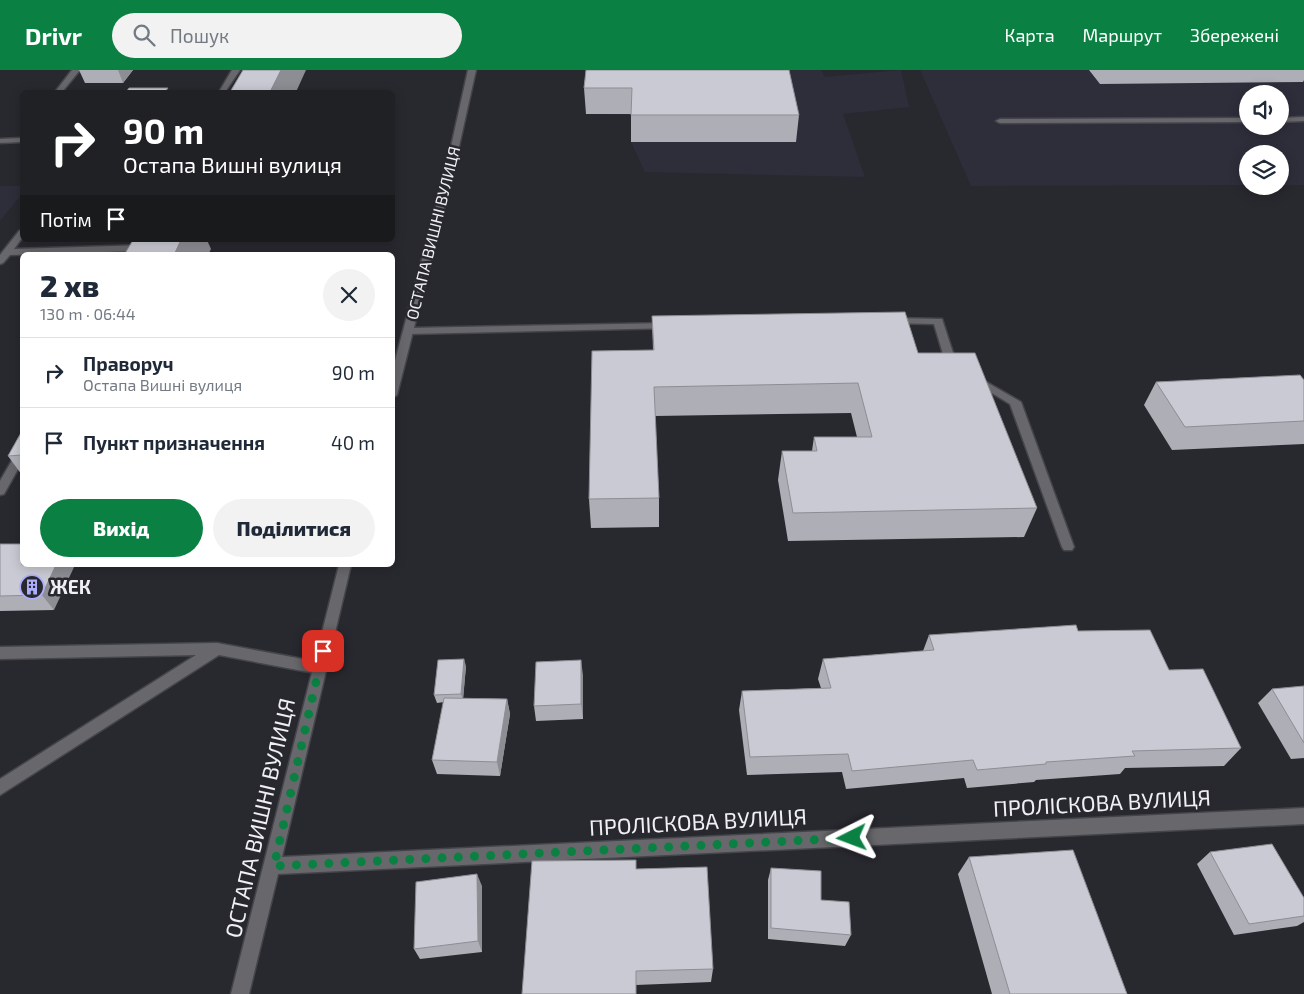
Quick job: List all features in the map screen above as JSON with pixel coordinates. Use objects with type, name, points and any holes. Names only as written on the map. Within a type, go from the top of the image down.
[{"type":"street","points":[[60,90],[76,70]]},
{"type":"street","points":[[223,90],[236,70]]},
{"type":"street","name":"ОСТАПА ВИШНІ ВУЛИЦЯ","points":[[395,383],[450,169],[472,70]]},
{"type":"street","points":[[1289,120],[1304,119]]},
{"type":"street","points":[[1000,121],[1239,120]]},
{"type":"street","points":[[0,141],[20,140]]},
{"type":"street","points":[[0,261],[20,235]]},
{"type":"street","points":[[7,252],[145,248],[142,252]]},
{"type":"street","points":[[880,322],[938,321],[952,364],[1016,402],[1068,547]]},
{"type":"street","points":[[408,331],[684,325]]},
{"type":"street","points":[[0,491],[20,456]]},
{"type":"street","name":"ОСТАПА ВИШНІ ВУЛИЦЯ","points":[[240,994],[274,866],[319,668],[344,567]]},
{"type":"street","points":[[0,654],[217,649],[319,668]]},
{"type":"street","points":[[0,788],[217,649]]},
{"type":"street","name":"ПРОЛІСКОВА ВУЛИЦЯ","points":[[274,866],[1304,816]]},
{"type":"shaded area","points":[[590,70],[821,70],[825,77],[901,70],[909,107],[843,114],[865,177],[645,172],[631,142],[632,115],[586,114]]},
{"type":"shaded area","points":[[920,70],[1304,70],[1304,185],[1289,185],[1289,145],[1239,145],[1239,185],[971,186]]},
{"type":"shaded area","points":[[0,186],[20,186],[20,196],[0,221]]},
{"type":"building","points":[[243,70],[281,70],[271,90],[231,90]]},
{"type":"building","points":[[586,70],[789,70],[799,115],[631,115],[632,88],[584,88]]},
{"type":"building","points":[[129,88],[168,88],[166,90],[128,90]]},
{"type":"building","points":[[132,242],[180,242],[175,252],[126,252]]},
{"type":"building","points":[[905,312],[918,353],[975,353],[1037,508],[793,513],[782,451],[817,451],[814,437],[872,437],[858,383],[654,387],[659,498],[589,499],[592,351],[654,350],[652,316]]},
{"type":"building","points":[[1300,375],[1304,380],[1304,421],[1185,427],[1156,382]]},
{"type":"building","points":[[20,435],[20,455],[8,456]]},
{"type":"building","points":[[0,544],[20,544],[20,567],[55,567],[42,595],[0,596]]},
{"type":"building","points":[[1076,625],[1078,631],[1150,630],[1169,670],[1203,669],[1241,748],[1132,751],[1135,756],[1046,762],[1046,764],[977,770],[973,760],[852,771],[848,754],[750,757],[742,691],[831,688],[823,659],[934,650],[929,635]]},
{"type":"building","points":[[464,659],[461,694],[434,695],[438,660]]},
{"type":"building","points":[[581,660],[581,704],[534,706],[536,662]]},
{"type":"building","points":[[1304,686],[1304,743],[1272,689]]},
{"type":"building","points":[[444,698],[507,699],[497,762],[432,760]]},
{"type":"building","points":[[1272,844],[1304,898],[1304,916],[1249,924],[1210,852]]},
{"type":"building","points":[[1073,850],[1127,994],[1010,994],[969,857]]},
{"type":"building","points":[[636,860],[636,869],[707,867],[713,969],[636,971],[636,994],[522,994],[532,861]]},
{"type":"building","points":[[771,868],[821,871],[821,900],[849,902],[851,935],[771,928]]},
{"type":"building","points":[[477,874],[478,941],[414,949],[416,882]]},
{"type":"place","name":"ЖЕК","points":[[32,587]]},
{"type":"route","points":[[323,651],[274,866],[852,838]]}]
